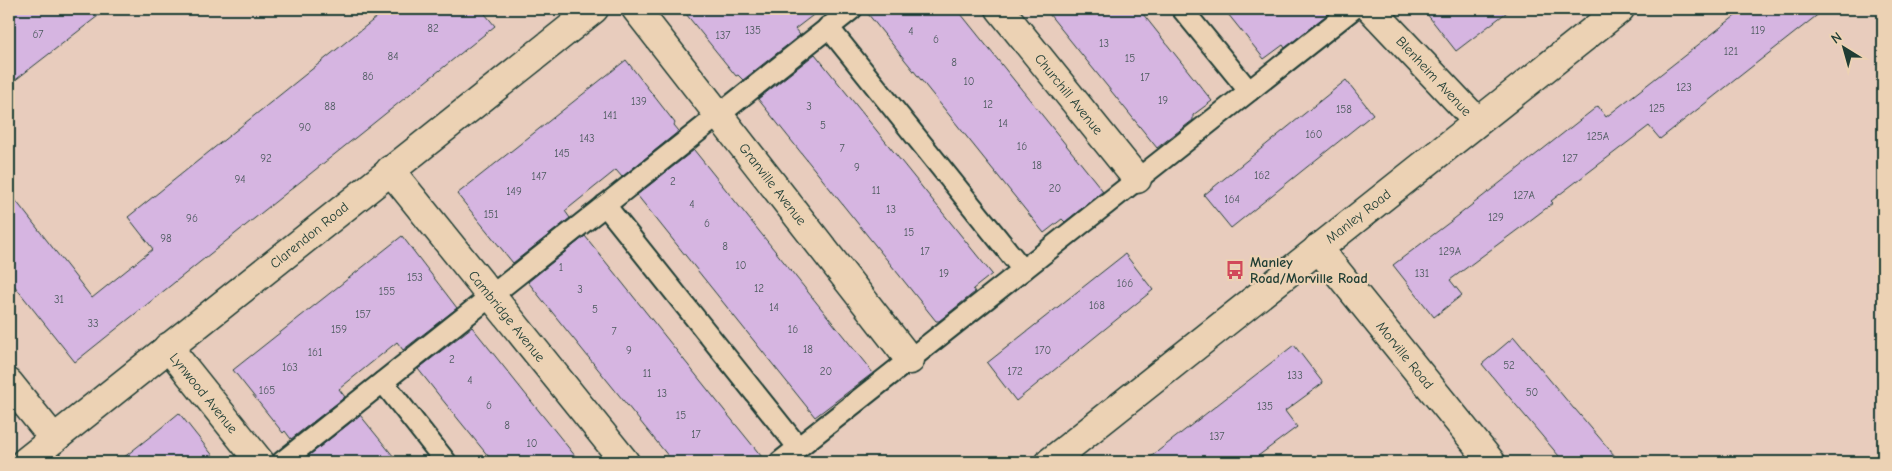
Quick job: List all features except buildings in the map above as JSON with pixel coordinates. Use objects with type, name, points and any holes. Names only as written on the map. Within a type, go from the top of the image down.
[{"type":"street","name":"Clarendon Road","points":[[24,462],[594,9]]},
{"type":"street","name":"Granville Avenue","points":[[636,9],[910,360]]},
{"type":"street","name":"Churchill Avenue","points":[[1000,9],[1138,179]]},
{"type":"street","name":"Blenheim Avenue","points":[[1371,9],[1477,121]]},
{"type":"street","name":"Manley Road","points":[[1050,462],[1620,9]]},
{"type":"street","name":"Cambridge Avenue","points":[[390,170],[625,462]]},
{"type":"street","name":"Morville Road","points":[[1318,248],[1492,462]]},
{"type":"street","name":"Lynwood Avenue","points":[[168,347],[260,462]]},
{"type":"street","points":[[9,383],[54,439]]},
{"type":"lane","points":[[282,462],[852,9]]},
{"type":"lane","points":[[1182,9],[1249,91]]},
{"type":"lane","points":[[780,462],[1353,9]]},
{"type":"lane","points":[[828,27],[1023,270]]},
{"type":"lane","points":[[605,205],[798,448]]},
{"type":"lane","points":[[383,382],[446,462]]},
{"type":"place","name":"Manley Road/Morville Road","points":[[1235,270]]}]
